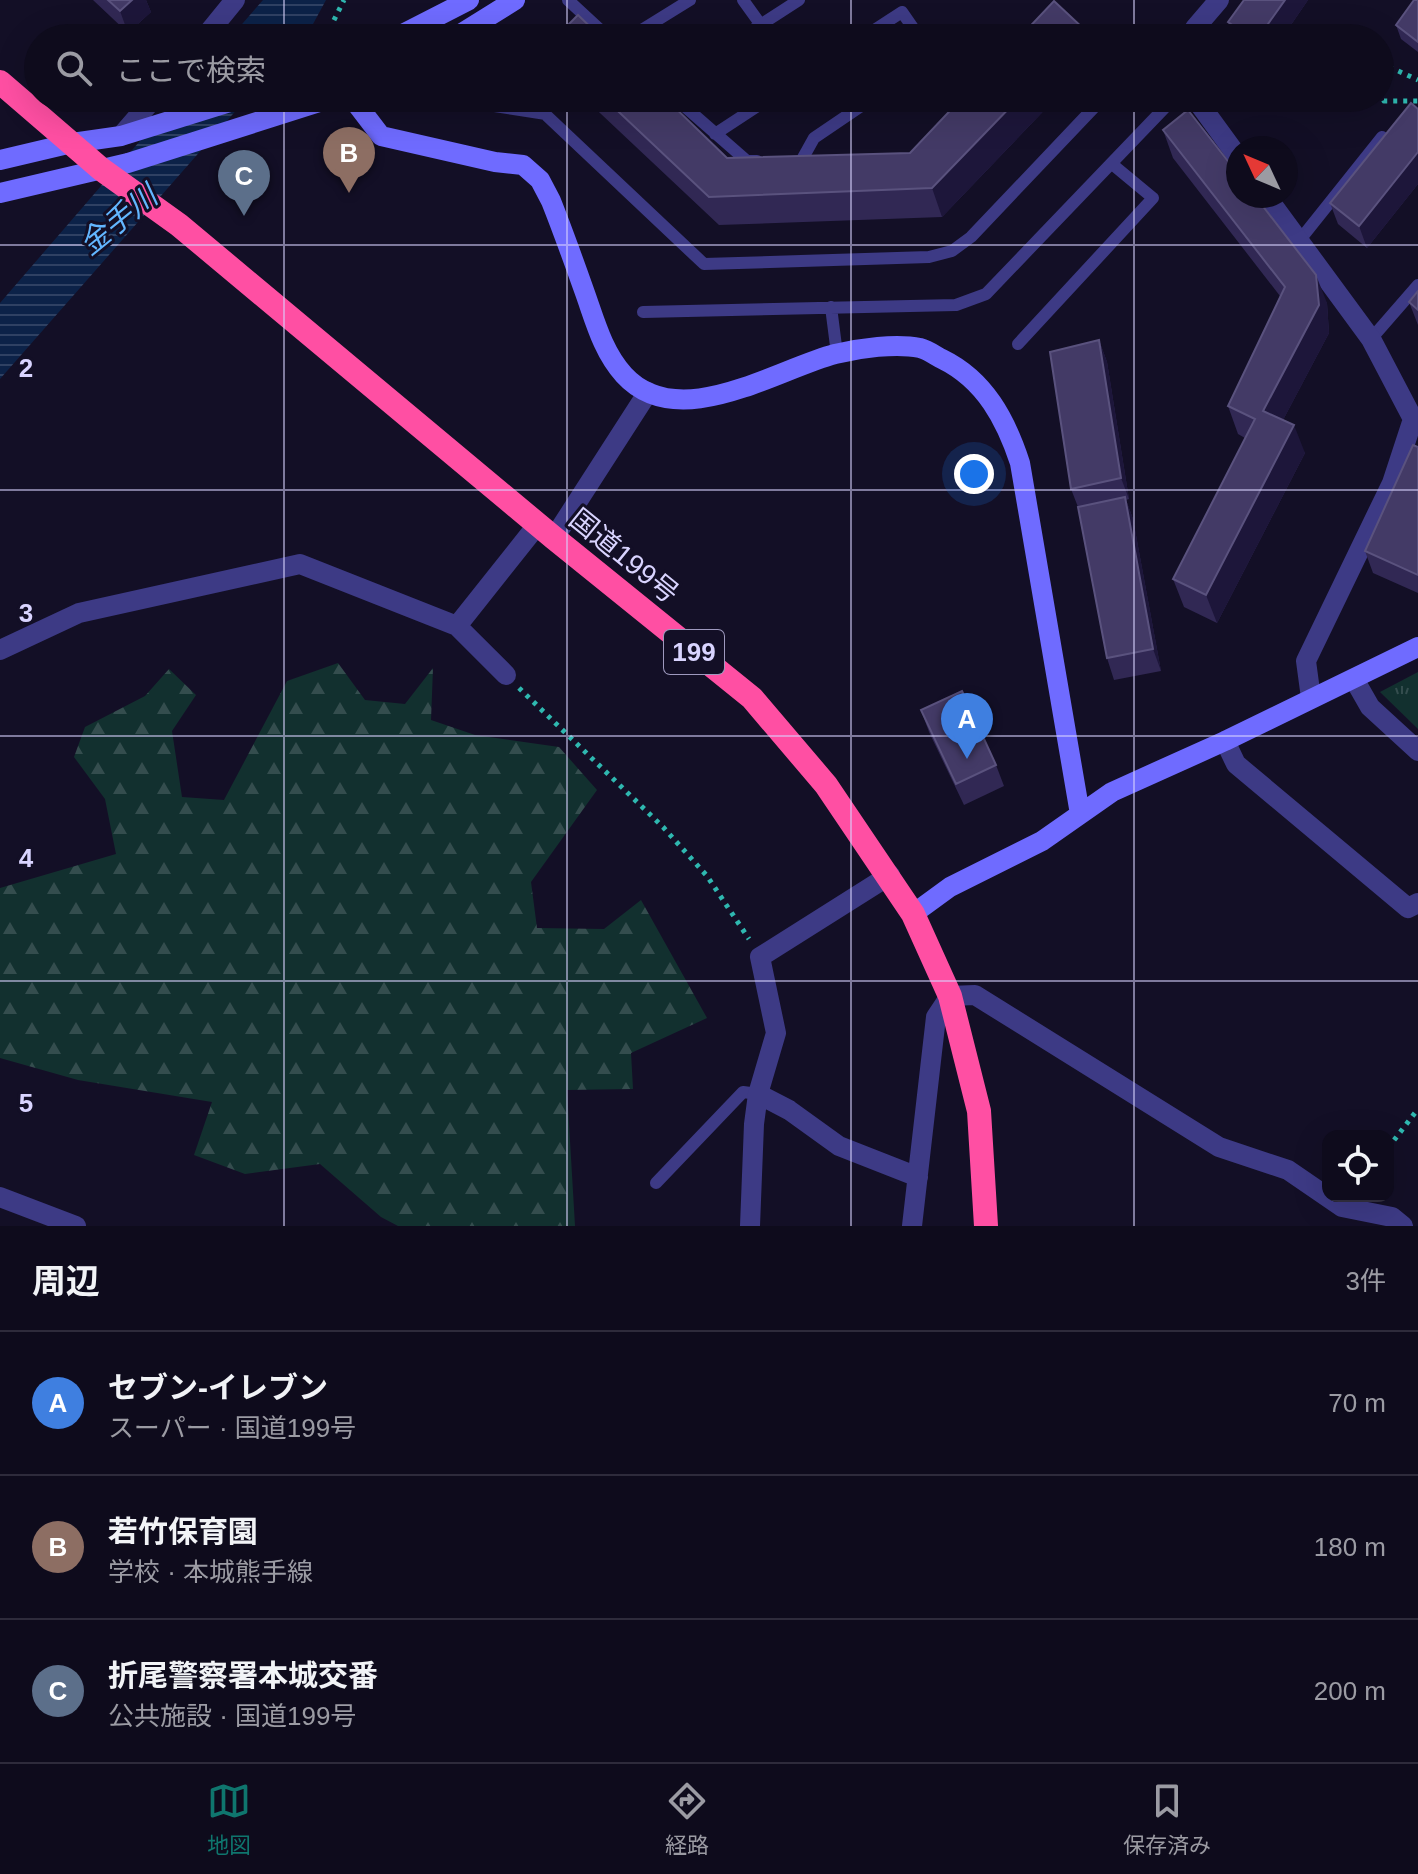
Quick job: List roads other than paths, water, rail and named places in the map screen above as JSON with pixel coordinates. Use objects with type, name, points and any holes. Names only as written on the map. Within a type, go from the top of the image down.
[{"type":"highway","name":"国道199号","points":[[0,82],[24,102]]},
{"type":"highway","name":"国道199号","points":[[35,112],[101,169],[179,225],[752,698],[826,785],[890,875],[913,914],[950,996],[979,1111],[986,1226]]},
{"type":"street","points":[[215,24],[235,0]]},
{"type":"street","points":[[424,24],[469,0]]},
{"type":"street","points":[[477,24],[515,0]]},
{"type":"street","points":[[1198,24],[1219,0]]},
{"type":"street","points":[[121,136],[142,112]]},
{"type":"street","points":[[0,160],[72,143],[121,136],[199,112]]},
{"type":"street","points":[[0,193],[128,163],[289,112]]},
{"type":"street","points":[[363,112],[381,136],[495,162],[523,165],[540,180],[551,201],[605,349],[625,376],[648,392],[670,399],[721,395],[837,354],[886,348],[921,348],[955,365],[979,385],[1011,435],[1020,463],[1080,814]]},
{"type":"street","points":[[1205,112],[1226,141]]},
{"type":"street","points":[[1275,208],[1371,339],[1416,420],[1392,483],[1306,661],[1311,698]]},
{"type":"street","points":[[457,626],[546,531],[648,392]]},
{"type":"street","points":[[0,650],[79,613],[300,564],[457,626],[506,675]]},
{"type":"street","points":[[913,914],[950,887],[1042,841],[1112,792],[1418,647]]},
{"type":"street","points":[[1354,679],[1370,707],[1418,751]]},
{"type":"street","points":[[1225,741],[1236,764],[1408,908],[1418,903]]},
{"type":"street","points":[[750,1226],[758,1094],[776,1033],[760,957],[890,875]]},
{"type":"street","points":[[912,1226],[936,1017],[950,996],[975,995],[1219,1147],[1288,1170],[1342,1207],[1392,1217],[1403,1226]]},
{"type":"street","points":[[758,1094],[789,1110],[839,1146],[918,1177]]},
{"type":"street","points":[[0,1197],[76,1226]]},
{"type":"lane","points":[[568,0],[594,24]]},
{"type":"lane","points":[[651,24],[690,0]]},
{"type":"lane","points":[[743,0],[760,24]]},
{"type":"lane","points":[[763,24],[799,0]]},
{"type":"lane","points":[[450,11],[454,24]]},
{"type":"lane","points":[[884,24],[902,12],[910,24]]},
{"type":"lane","points":[[533,112],[546,114]]},
{"type":"lane","points":[[544,112],[704,264],[929,257],[952,251],[971,237],[1090,112]]},
{"type":"lane","points":[[691,112],[747,161],[815,164]]},
{"type":"lane","points":[[715,134],[749,112]]},
{"type":"lane","points":[[786,164],[814,138],[852,112]]},
{"type":"lane","points":[[643,312],[956,305],[986,294],[1161,112]]},
{"type":"lane","points":[[1299,241],[1382,137]]},
{"type":"lane","points":[[1018,344],[1153,198],[1112,164]]},
{"type":"lane","points":[[1371,339],[1418,285]]},
{"type":"lane","points":[[831,307],[837,354]]},
{"type":"lane","points":[[656,1183],[743,1092],[758,1094]]},
{"type":"water","points":[[263,0],[326,0],[313,24],[242,24]]},
{"type":"water","name":"金手川","points":[[165,112],[235,112],[0,379],[0,303]]},
{"type":"place","name":"若竹保育園","points":[[349,193]]},
{"type":"place","name":"折尾警察署本城交番","points":[[244,216]]},
{"type":"place","name":"セブン-イレブン","points":[[967,759]]}]
